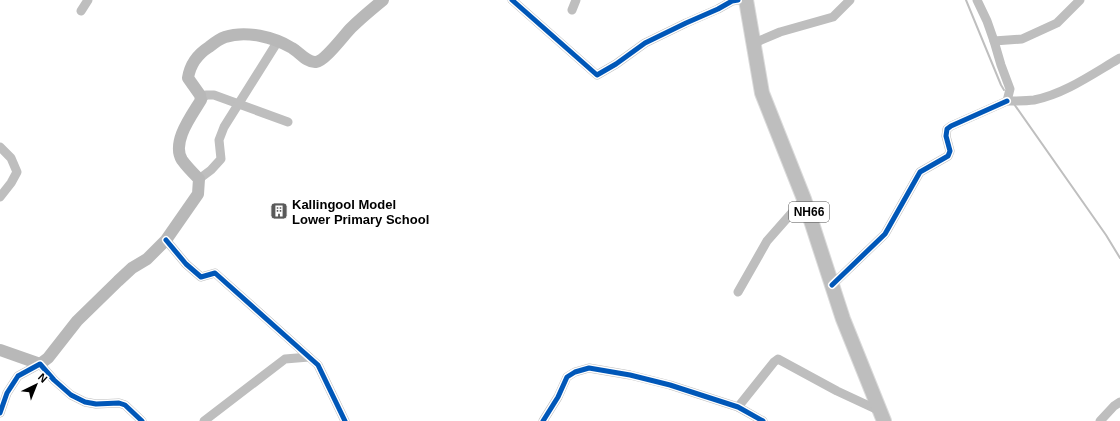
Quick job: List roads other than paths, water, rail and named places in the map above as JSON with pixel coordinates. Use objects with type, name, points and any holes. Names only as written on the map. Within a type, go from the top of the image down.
[{"type":"main road","points":[[0,350],[40,364],[48,358],[77,321],[132,268],[146,259],[166,240],[198,194],[199,179],[182,159],[178,144],[190,117],[201,100],[200,95],[188,78],[189,71],[196,59],[206,49],[223,37],[238,34],[251,34],[278,41],[293,48],[311,61],[319,61],[327,55],[351,28],[383,0]]},
{"type":"main road","name":"NH66","points":[[746,0],[762,93],[804,199],[843,319],[882,416]]},
{"type":"street","points":[[80,11],[88,0]]},
{"type":"street","points":[[512,0],[597,75],[616,64],[645,43],[732,1],[738,0]]},
{"type":"street","points":[[572,10],[576,0]]},
{"type":"street","points":[[754,43],[780,32],[833,16],[850,0]]},
{"type":"street","points":[[977,0],[994,42],[1010,89],[1007,101]]},
{"type":"street","points":[[994,42],[1022,39],[1057,23],[1080,0]]},
{"type":"street","points":[[199,179],[211,170],[221,159],[220,140],[224,127],[278,41]]},
{"type":"street","points":[[832,285],[885,234],[920,172],[948,156],[950,151],[946,136],[947,129],[1007,101],[1034,100],[1058,92],[1076,84],[1120,58]]},
{"type":"street","points":[[201,100],[206,95],[214,95],[288,122]]},
{"type":"street","points":[[0,147],[11,158],[17,172],[11,183],[0,197]]},
{"type":"street","points":[[738,292],[767,241],[804,199]]},
{"type":"street","points":[[166,240],[186,264],[201,277],[215,273],[318,365],[345,421]]},
{"type":"street","points":[[204,421],[285,359],[309,357]]},
{"type":"street","points":[[738,407],[778,358],[882,416]]},
{"type":"street","points":[[0,413],[7,393],[18,376],[40,364],[54,380],[71,395],[85,402],[96,404],[119,403],[125,405],[142,421]]},
{"type":"street","points":[[543,421],[558,397],[567,377],[575,372],[590,368],[670,384],[738,407],[763,421]]},
{"type":"street","points":[[1100,421],[1114,406],[1120,402]]},
{"type":"waterway","points":[[966,0],[1004,90]]},
{"type":"waterway","points":[[1014,104],[1106,235],[1120,258]]},
{"type":"place","name":"Kallingool Model Lower Primary School","points":[[279,211]]}]
